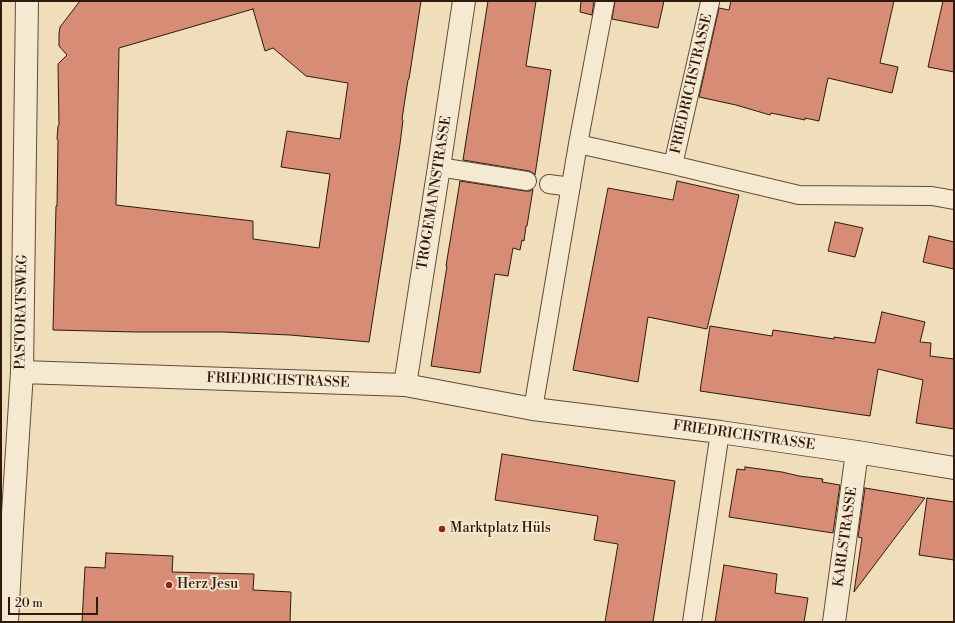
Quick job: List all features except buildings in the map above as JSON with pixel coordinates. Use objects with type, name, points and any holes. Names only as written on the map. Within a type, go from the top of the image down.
[{"type":"street","name":"PASTORATSWEG","points":[[7,622],[6,529],[22,372],[27,1]]},
{"type":"street","name":"TROGEMANNSTRASSE","points":[[405,385],[464,1]]},
{"type":"street","name":"FRIEDRICHSTRASSE","points":[[22,372],[405,385],[533,409],[720,432],[954,468]]},
{"type":"street","name":"KARLSTRASSE","points":[[834,622],[857,452]]},
{"type":"lane","points":[[533,409],[570,187],[605,1]]},
{"type":"lane","name":"FRIEDRICHSTRASSE","points":[[673,165],[710,2]]},
{"type":"lane","name":"FRIEDRICHSTRASSE","points":[[578,144],[799,195],[932,196],[954,200]]},
{"type":"lane","points":[[439,167],[527,181]]},
{"type":"lane","points":[[548,184],[570,187]]},
{"type":"lane","points":[[692,622],[720,432]]},
{"type":"place","name":"Marktplatz Hüls","points":[[442,529]]},
{"type":"place","name":"Herz Jesu","points":[[169,585]]}]
